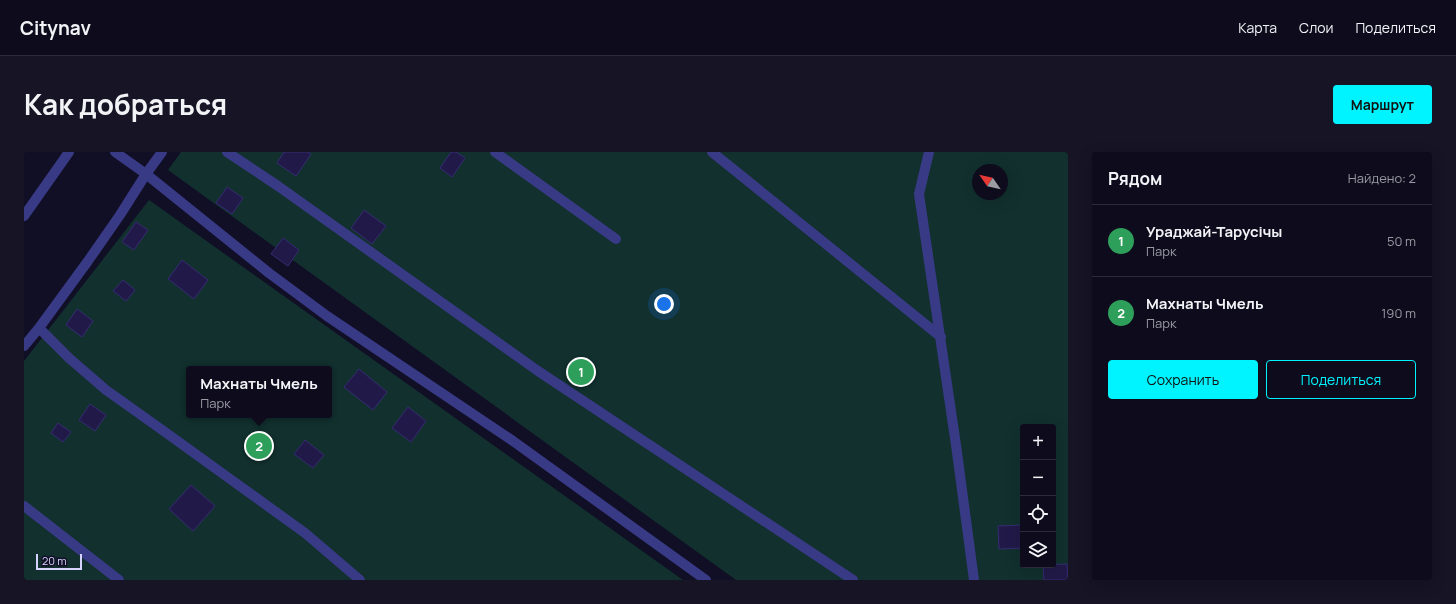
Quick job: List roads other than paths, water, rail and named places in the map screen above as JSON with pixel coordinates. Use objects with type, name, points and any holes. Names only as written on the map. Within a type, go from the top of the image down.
[{"type":"street","points":[[24,216],[69,152]]},
{"type":"street","points":[[115,152],[146,174],[269,273],[327,316],[513,441],[706,580]]},
{"type":"street","points":[[24,346],[39,328],[120,215],[162,152]]},
{"type":"street","points":[[227,152],[278,186],[538,371],[853,580]]},
{"type":"street","points":[[495,152],[616,239]]},
{"type":"street","points":[[712,152],[940,337]]},
{"type":"street","points":[[929,152],[919,194],[974,580]]},
{"type":"street","points":[[39,328],[69,358],[106,390],[305,533],[360,580]]},
{"type":"street","points":[[24,506],[119,580]]},
{"type":"place","name":"Ураджай-Тарусічы","points":[[581,372]]},
{"type":"place","name":"Махнаты Чмель","points":[[259,446]]}]
